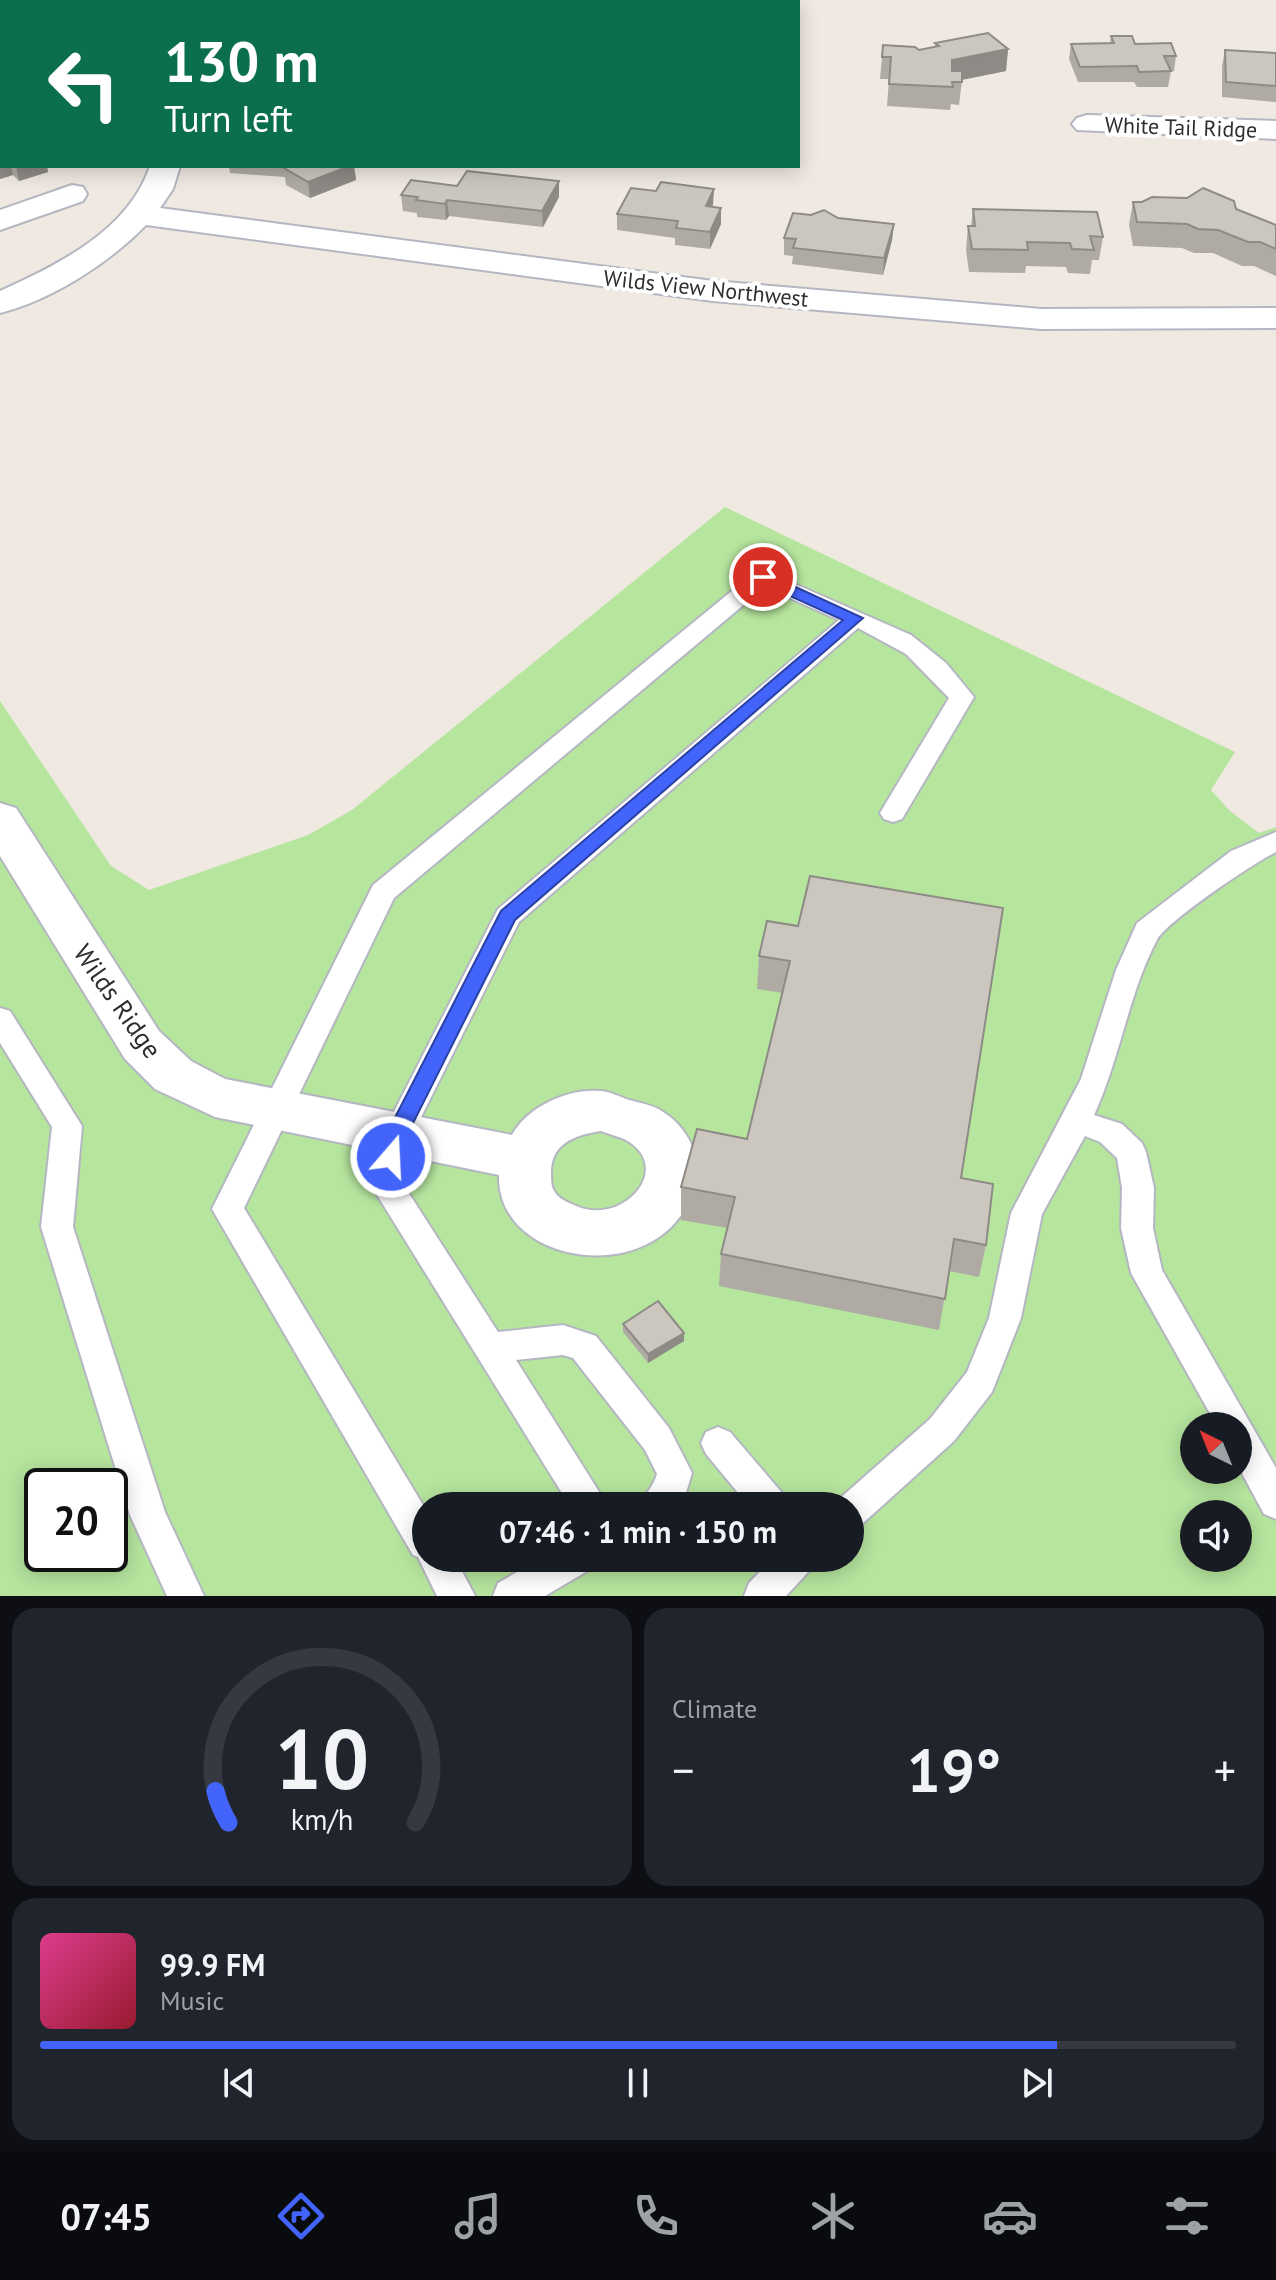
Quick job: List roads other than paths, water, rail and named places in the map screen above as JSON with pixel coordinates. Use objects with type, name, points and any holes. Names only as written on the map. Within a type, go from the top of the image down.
[{"type":"street","name":"White Tail Ridge","points":[[1087,124],[1276,130]]},
{"type":"street","points":[[0,303],[90,256],[139,215],[154,193],[164,168]]},
{"type":"street","points":[[0,221],[72,194]]},
{"type":"street","name":"Wilds View Northwest","points":[[139,215],[713,291],[1041,319],[1276,318]]},
{"type":"street","name":"Wilds Ridge","points":[[0,819],[142,1045],[173,1075],[215,1097],[526,1159]]},
{"type":"lane","points":[[412,1519],[228,1209],[383,892],[763,577],[903,639],[936,664],[962,697],[893,813]]},
{"type":"lane","points":[[581,1492],[385,1182],[398,1133],[508,916],[855,618]]},
{"type":"lane","points":[[864,1501],[942,1430],[980,1381],[1005,1318],[1027,1213],[1096,1079],[1130,970],[1147,930],[1240,858],[1276,841]]},
{"type":"lane","points":[[0,1019],[67,1126],[57,1227],[148,1515],[186,1596]]},
{"type":"lane","points":[[1077,1121],[1111,1133],[1131,1152],[1138,1188],[1137,1228],[1147,1273],[1227,1412]]},
{"type":"lane","points":[[490,1348],[563,1340],[584,1346],[657,1439],[675,1473],[670,1492]]},
{"type":"lane","points":[[718,1443],[759,1492]]},
{"type":"lane","points":[[1252,1458],[1276,1502]]},
{"type":"lane","points":[[443,1572],[457,1596]]},
{"type":"lane","points":[[511,1596],[552,1572]]},
{"type":"lane","points":[[762,1596],[784,1572]]}]
